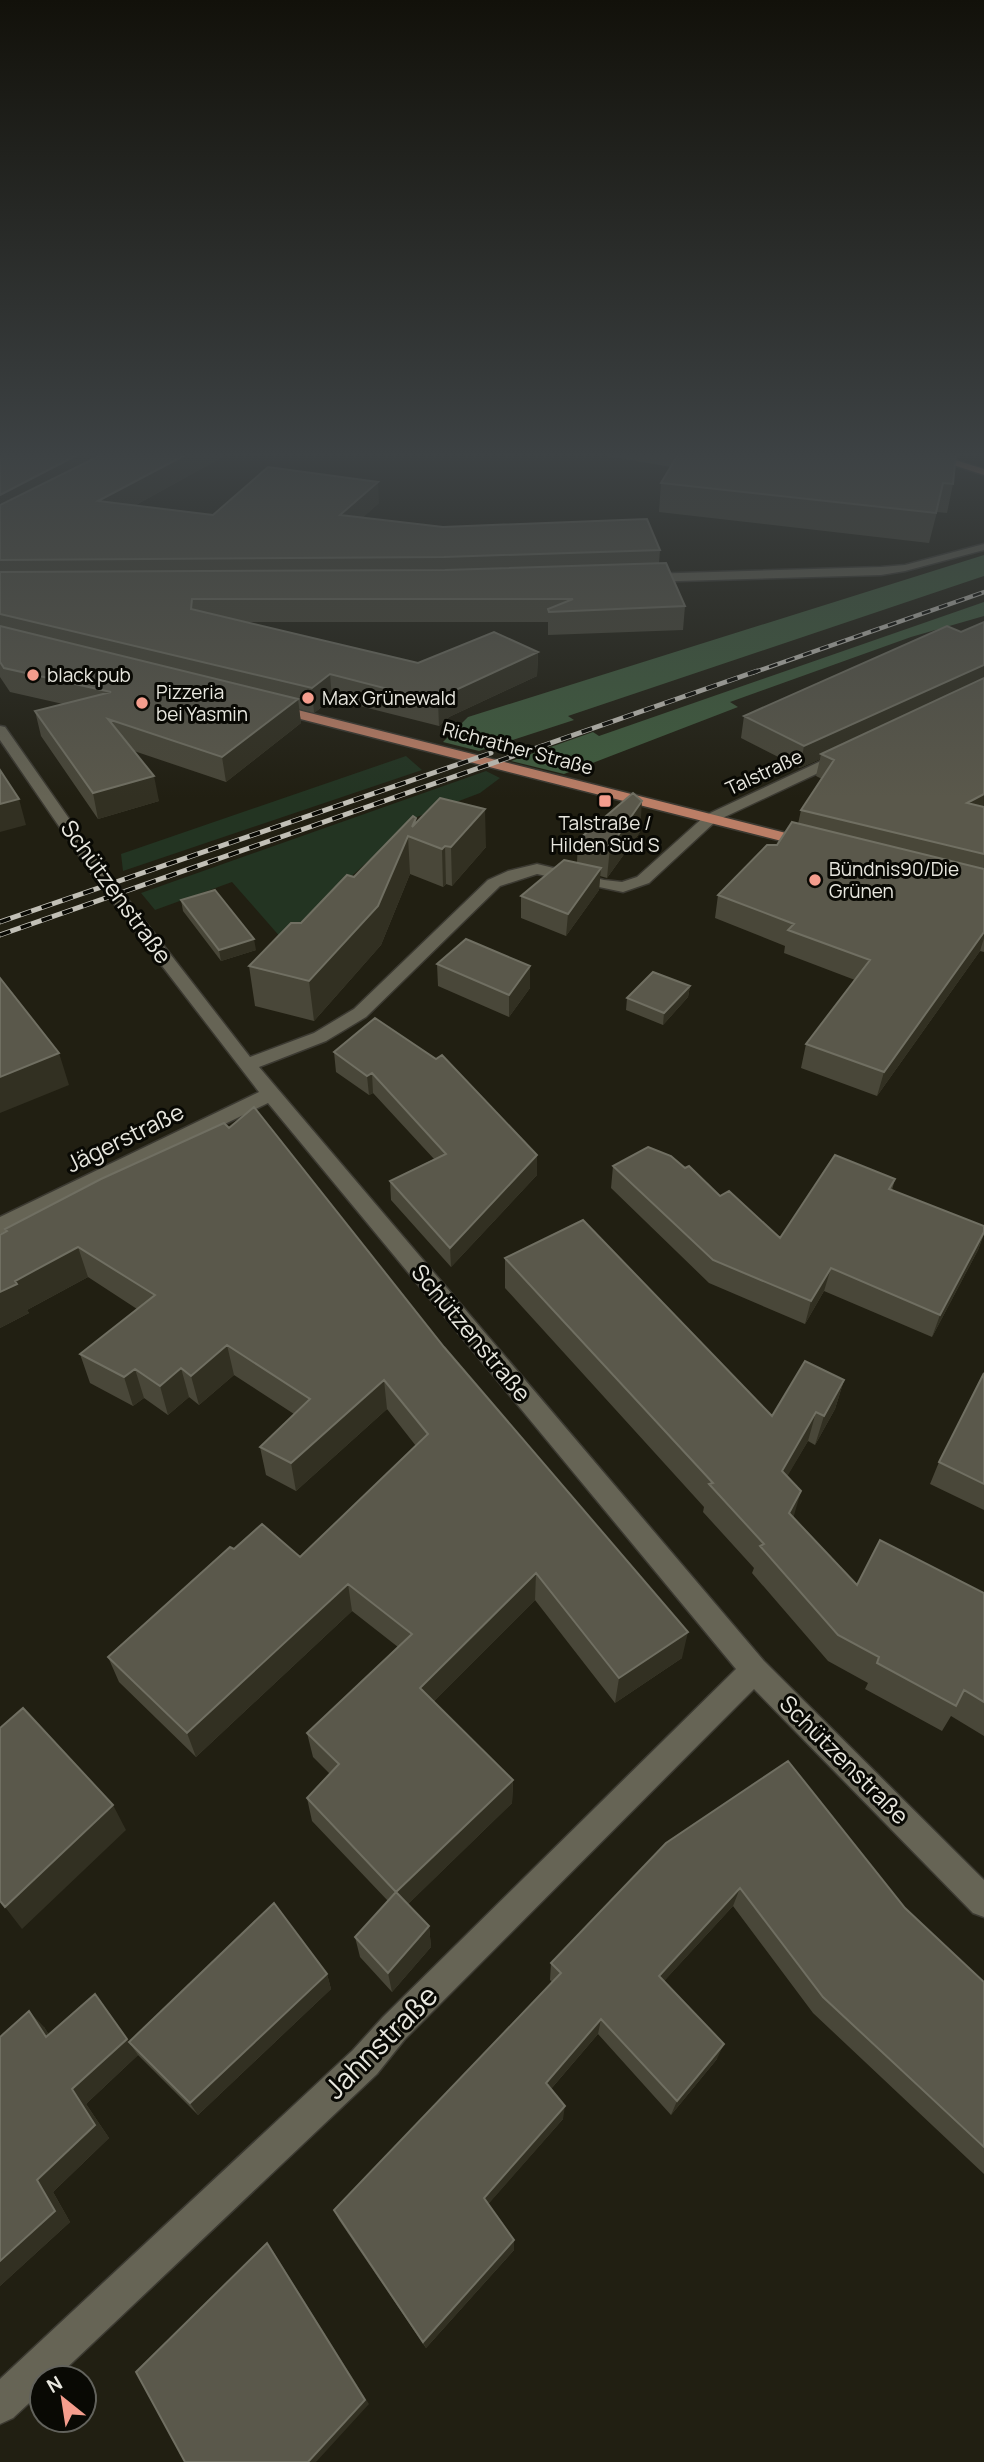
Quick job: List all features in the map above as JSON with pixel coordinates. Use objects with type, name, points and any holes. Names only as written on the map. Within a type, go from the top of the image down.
[{"type":"main road","name":"Richrather Straße","points":[[255,703],[828,848]]},
{"type":"street","points":[[638,578],[881,571],[905,568]]},
{"type":"street","name":"Schützenstraße","points":[[0,730],[99,873],[247,1065],[754,1670],[984,1902]]},
{"type":"street","name":"Talstraße","points":[[247,1065],[320,1037],[360,1013],[494,883],[514,874],[537,869],[604,886],[623,887],[643,880],[711,818],[860,747]]},
{"type":"street","name":"Jägerstraße","points":[[0,1226],[271,1094]]},
{"type":"street","name":"Jahnstraße","points":[[0,2405],[365,2062],[394,2028],[754,1670]]},
{"type":"green space","points":[[943,568],[984,568],[984,576],[568,716],[574,720],[479,751],[443,742],[468,717]]},
{"type":"green space","points":[[984,602],[984,616],[911,637],[730,702],[738,707],[564,774],[511,761],[593,732],[599,736]]},
{"type":"green space","points":[[406,756],[422,770],[123,871],[121,854]]},
{"type":"green space","points":[[486,771],[500,778],[480,793],[417,817],[282,939],[232,882],[155,910],[141,893]]},
{"type":"building","points":[[668,568],[685,606],[549,612],[548,609],[573,599],[192,599],[191,609],[418,663],[494,632],[538,652],[449,693],[438,702],[330,674],[312,688],[0,614],[0,572]]},
{"type":"building","points":[[984,622],[984,665],[804,746],[744,716],[947,626],[961,632]]},
{"type":"building","points":[[0,626],[298,699],[222,757],[108,719],[154,776],[93,793],[35,711],[111,692],[4,668],[0,662]]},
{"type":"building","points":[[984,678],[984,794],[967,803],[984,807],[984,854],[801,810],[834,760],[821,754]]},
{"type":"building","points":[[0,770],[19,799],[0,804]]},
{"type":"building","points":[[633,793],[642,801],[610,847],[578,840]]},
{"type":"building","points":[[440,798],[485,809],[451,847],[445,846],[442,849],[408,836],[378,906],[309,981],[249,966],[291,923],[301,923],[347,875],[354,877],[413,816],[416,818],[412,827]]},
{"type":"building","points":[[792,822],[984,869],[984,932],[884,1072],[806,1044],[870,960],[788,930],[794,924],[718,895],[767,845],[777,845]]},
{"type":"building","points":[[564,860],[601,868],[568,914],[521,896]]},
{"type":"building","points":[[215,890],[254,939],[219,950],[181,900]]},
{"type":"building","points":[[466,939],[530,966],[509,995],[437,964]]},
{"type":"building","points":[[653,972],[690,986],[664,1013],[627,998]]},
{"type":"building","points":[[0,978],[59,1053],[0,1077]]},
{"type":"building","points":[[375,1018],[436,1059],[442,1055],[537,1155],[450,1248],[390,1181],[446,1154],[372,1073],[367,1076],[334,1052]]},
{"type":"building","points":[[254,1107],[444,1347],[688,1632],[619,1678],[536,1573],[420,1688],[513,1780],[396,1892],[307,1798],[339,1764],[307,1733],[412,1634],[348,1584],[187,1733],[108,1657],[230,1547],[234,1549],[262,1524],[300,1557],[428,1434],[384,1380],[291,1463],[260,1447],[310,1399],[227,1345],[191,1376],[181,1368],[160,1386],[135,1369],[124,1377],[80,1354],[155,1295],[78,1247],[0,1292],[0,1235],[7,1231],[5,1229],[101,1179],[224,1123],[229,1128]]},
{"type":"building","points":[[648,1147],[671,1156],[685,1168],[689,1166],[720,1196],[729,1191],[780,1238],[835,1155],[895,1179],[889,1189],[984,1226],[984,1232],[940,1315],[831,1268],[811,1301],[713,1260],[613,1166]]},
{"type":"building","points":[[583,1220],[772,1416],[805,1361],[844,1380],[824,1416],[816,1412],[782,1471],[801,1491],[789,1513],[857,1585],[880,1540],[984,1593],[984,1702],[964,1690],[956,1706],[877,1663],[879,1657],[838,1635],[760,1546],[764,1544],[709,1484],[713,1483],[505,1258]]},
{"type":"building","points":[[984,1373],[984,1484],[939,1462]]},
{"type":"building","points":[[23,1708],[113,1805],[5,1907],[0,1901],[0,1728]]},
{"type":"building","points":[[788,1761],[905,1908],[984,1982],[984,2147],[823,1997],[740,1888],[659,1976],[724,2044],[677,2101],[601,2019],[546,2083],[565,2106],[484,2198],[514,2240],[423,2342],[334,2210],[561,1973],[551,1963],[666,1843]]},
{"type":"building","points":[[396,1892],[429,1926],[388,1973],[355,1937]]},
{"type":"building","points":[[274,1903],[327,1974],[190,2103],[129,2042]]},
{"type":"building","points":[[95,1994],[127,2039],[72,2089],[95,2125],[37,2180],[55,2211],[0,2261],[0,2037],[29,2011],[46,2037]]},
{"type":"building","points":[[267,2243],[365,2400],[308,2462],[185,2462],[136,2372]]},
{"type":"railway","points":[[752,673],[984,592]]},
{"type":"railway","points":[[0,935],[757,671]]},
{"type":"railway","points":[[0,922],[491,753]]},
{"type":"place","name":"black pub","points":[[33,675]]},
{"type":"place","name":"Max Grünewald","points":[[308,698]]},
{"type":"place","name":"Pizzeria bei Yasmin","points":[[142,703]]},
{"type":"place","name":"Talstraße / Hilden Süd S","points":[[605,801]]},
{"type":"place","name":"Bündnis90/Die Grünen","points":[[815,880]]}]
